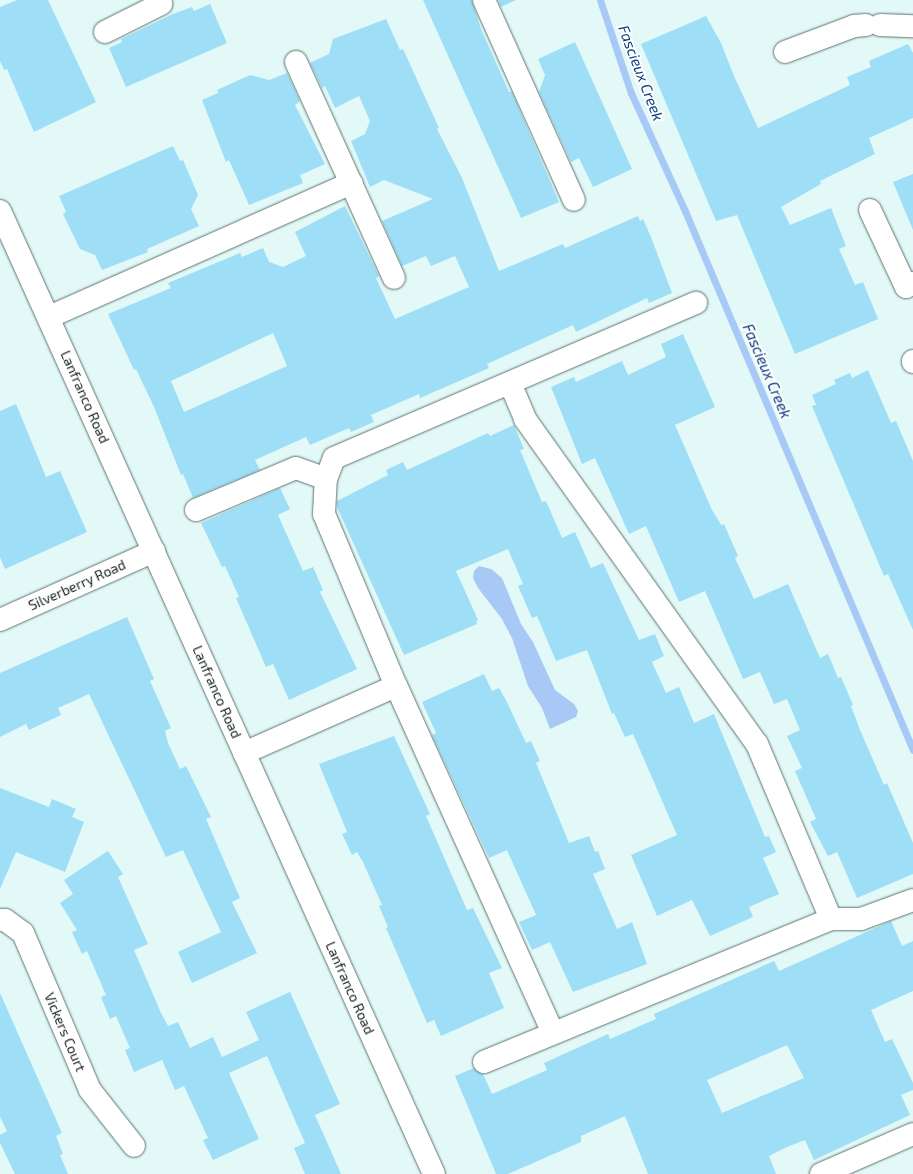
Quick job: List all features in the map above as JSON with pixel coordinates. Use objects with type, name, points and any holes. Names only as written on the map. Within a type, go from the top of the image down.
[{"type":"street","points":[[484,0],[574,200]]},
{"type":"street","points":[[105,32],[163,1]]},
{"type":"street","points":[[784,52],[854,26],[913,26]]},
{"type":"street","points":[[296,62],[394,278]]},
{"type":"street","points":[[49,317],[352,183]]},
{"type":"street","points":[[870,210],[906,287],[913,283]]},
{"type":"street","name":"Lanfranco Road","points":[[0,211],[434,1174]]},
{"type":"street","points":[[553,1034],[396,686],[324,514],[326,479],[334,458],[696,303]]},
{"type":"street","points":[[510,383],[525,419],[757,744],[831,919]]},
{"type":"street","points":[[196,510],[296,468],[326,479]]},
{"type":"street","name":"Silverberry Road","points":[[0,620],[154,550]]},
{"type":"street","points":[[244,753],[396,686]]},
{"type":"street","points":[[484,1062],[831,919],[861,919],[913,900]]},
{"type":"street","name":"Vickers Court","points":[[0,920],[5,920],[23,933],[90,1090],[134,1146]]},
{"type":"street","points":[[822,1174],[913,1134]]},
{"type":"water","points":[[479,566],[491,569],[502,578],[521,624],[533,642],[555,690],[574,704],[578,711],[576,717],[550,729],[542,708],[528,686],[512,638],[502,619],[478,588],[473,578],[474,571]]},
{"type":"building","points":[[17,0],[48,0],[96,102],[34,132],[7,69],[4,70],[0,61],[0,7]]},
{"type":"building","points":[[423,0],[472,0],[481,29],[509,92],[512,92],[559,202],[521,218]]},
{"type":"building","points":[[498,0],[516,0],[501,7]]},
{"type":"building","points":[[210,4],[227,43],[126,87],[109,48],[122,42],[121,39],[173,14],[192,7],[194,11]]},
{"type":"building","points":[[706,16],[721,43],[734,76],[758,128],[850,85],[847,77],[871,67],[869,61],[908,44],[913,53],[913,118],[869,138],[875,154],[820,181],[821,184],[781,207],[790,225],[831,208],[846,246],[839,249],[855,285],[863,282],[878,319],[795,354],[737,215],[716,221],[641,44]]},
{"type":"building","points":[[386,19],[400,50],[403,49],[439,128],[437,129],[462,178],[499,271],[563,244],[565,248],[638,216],[640,221],[643,219],[651,237],[672,293],[649,303],[647,298],[576,332],[573,325],[487,364],[489,368],[420,398],[419,394],[371,415],[374,422],[351,432],[349,428],[310,445],[306,437],[255,460],[260,470],[193,498],[183,474],[181,475],[154,407],[136,369],[134,370],[108,314],[171,288],[168,283],[240,253],[242,257],[263,248],[269,262],[283,267],[306,256],[295,232],[345,206],[379,276],[376,278],[395,319],[469,287],[455,256],[431,266],[426,256],[402,266],[382,221],[433,199],[384,180],[370,187],[351,141],[365,134],[370,121],[359,96],[335,108],[325,86],[322,88],[310,63],[329,54],[333,39]],"holes":[[[273,333],[287,366],[184,412],[171,381]]]},
{"type":"building","points":[[575,42],[632,169],[593,187],[579,158],[571,162],[539,92],[545,75],[538,59]]},
{"type":"building","points":[[287,73],[300,101],[295,105],[325,164],[300,175],[303,183],[249,205],[229,160],[226,162],[202,100],[218,93],[217,90],[250,75],[269,80]]},
{"type":"building","points":[[173,146],[180,161],[183,160],[198,195],[191,209],[199,226],[147,249],[148,252],[102,270],[95,255],[80,249],[63,214],[66,212],[59,196]]},
{"type":"building","points":[[913,174],[913,230],[893,182]]},
{"type":"building","points":[[683,334],[715,407],[675,425],[712,510],[722,526],[724,524],[738,556],[735,558],[754,599],[788,584],[820,658],[828,654],[838,678],[841,677],[853,705],[851,706],[860,730],[884,785],[887,783],[913,843],[913,874],[857,898],[837,852],[828,856],[810,822],[816,819],[795,771],[802,768],[787,736],[800,730],[787,699],[774,704],[760,672],[743,679],[705,591],[679,602],[646,526],[629,534],[595,458],[582,464],[551,387],[574,377],[576,382],[622,361],[628,375],[666,357],[661,344]]},
{"type":"building","points":[[868,370],[891,423],[896,421],[913,461],[913,630],[888,574],[884,576],[812,406],[816,405],[812,395],[836,384],[834,380],[850,373],[852,378]]},
{"type":"building","points":[[16,404],[46,477],[60,471],[87,532],[5,569],[0,557],[0,411]]},
{"type":"building","points":[[514,425],[524,449],[520,450],[542,502],[546,501],[562,538],[575,532],[591,568],[603,563],[639,640],[655,634],[664,656],[652,662],[666,693],[679,687],[694,723],[714,714],[765,837],[769,836],[776,852],[763,858],[779,894],[749,907],[753,917],[710,936],[692,900],[657,916],[631,855],[677,835],[633,734],[625,737],[614,713],[612,714],[587,650],[556,661],[537,616],[532,618],[518,586],[523,584],[508,549],[456,571],[478,620],[476,621],[477,624],[404,655],[337,507],[337,501],[388,475],[386,470],[403,462],[407,470],[488,433],[490,436]]},
{"type":"building","points":[[280,488],[290,509],[278,515],[303,571],[313,567],[323,590],[320,592],[357,669],[289,700],[273,664],[266,667],[236,598],[239,597],[225,566],[222,567],[201,523]]},
{"type":"building","points":[[127,617],[154,679],[150,681],[171,728],[165,731],[168,743],[180,769],[186,766],[211,817],[206,819],[240,898],[232,902],[257,953],[192,983],[178,952],[221,932],[183,850],[166,857],[89,694],[58,708],[61,715],[29,730],[26,724],[0,737],[0,673]]},
{"type":"building","points":[[484,674],[492,691],[499,688],[526,743],[531,741],[540,761],[536,763],[569,843],[589,836],[595,852],[598,851],[605,869],[593,874],[617,929],[632,922],[647,964],[573,992],[550,942],[532,950],[519,922],[536,915],[507,850],[489,858],[432,735],[436,733],[422,702]]},
{"type":"building","points":[[394,736],[430,814],[426,816],[467,910],[473,908],[502,968],[489,973],[504,1008],[441,1036],[434,1020],[427,1023],[386,928],[388,927],[379,906],[382,905],[363,862],[357,852],[352,855],[342,834],[347,832],[319,764]]},
{"type":"building","points":[[0,788],[49,807],[52,799],[76,809],[72,817],[84,822],[65,872],[16,852],[0,889]]},
{"type":"building","points":[[108,851],[123,874],[118,877],[148,944],[134,950],[168,1026],[178,1022],[190,1048],[213,1037],[222,1057],[259,1040],[246,1012],[290,992],[340,1104],[315,1115],[341,1174],[305,1174],[294,1148],[305,1143],[267,1056],[229,1073],[259,1139],[213,1160],[203,1140],[208,1138],[184,1086],[175,1090],[162,1060],[134,1072],[125,1050],[130,1048],[116,1016],[110,1019],[101,997],[106,995],[87,951],[82,954],[72,932],[77,930],[60,903],[73,894],[64,880]]},
{"type":"building","points":[[891,921],[902,946],[913,941],[913,991],[871,1010],[885,1042],[892,1039],[913,1083],[913,1090],[901,1095],[910,1115],[814,1160],[805,1140],[787,1147],[769,1156],[776,1174],[648,1174],[625,1116],[581,1136],[581,1142],[508,1174],[496,1174],[455,1076],[474,1068],[483,1074],[492,1094],[547,1070],[544,1063],[608,1034],[610,1039],[656,1019],[654,1014],[774,961],[779,971]],"holes":[[[787,1045],[804,1078],[722,1113],[707,1080]]]},
{"type":"building","points":[[0,993],[62,1133],[56,1136],[63,1154],[60,1155],[68,1174],[15,1174],[0,1143],[0,1135],[7,1131],[0,1117]]},
{"type":"waterway","name":"Fascieux Creek","points":[[600,0],[631,93],[685,211],[913,750]]}]
